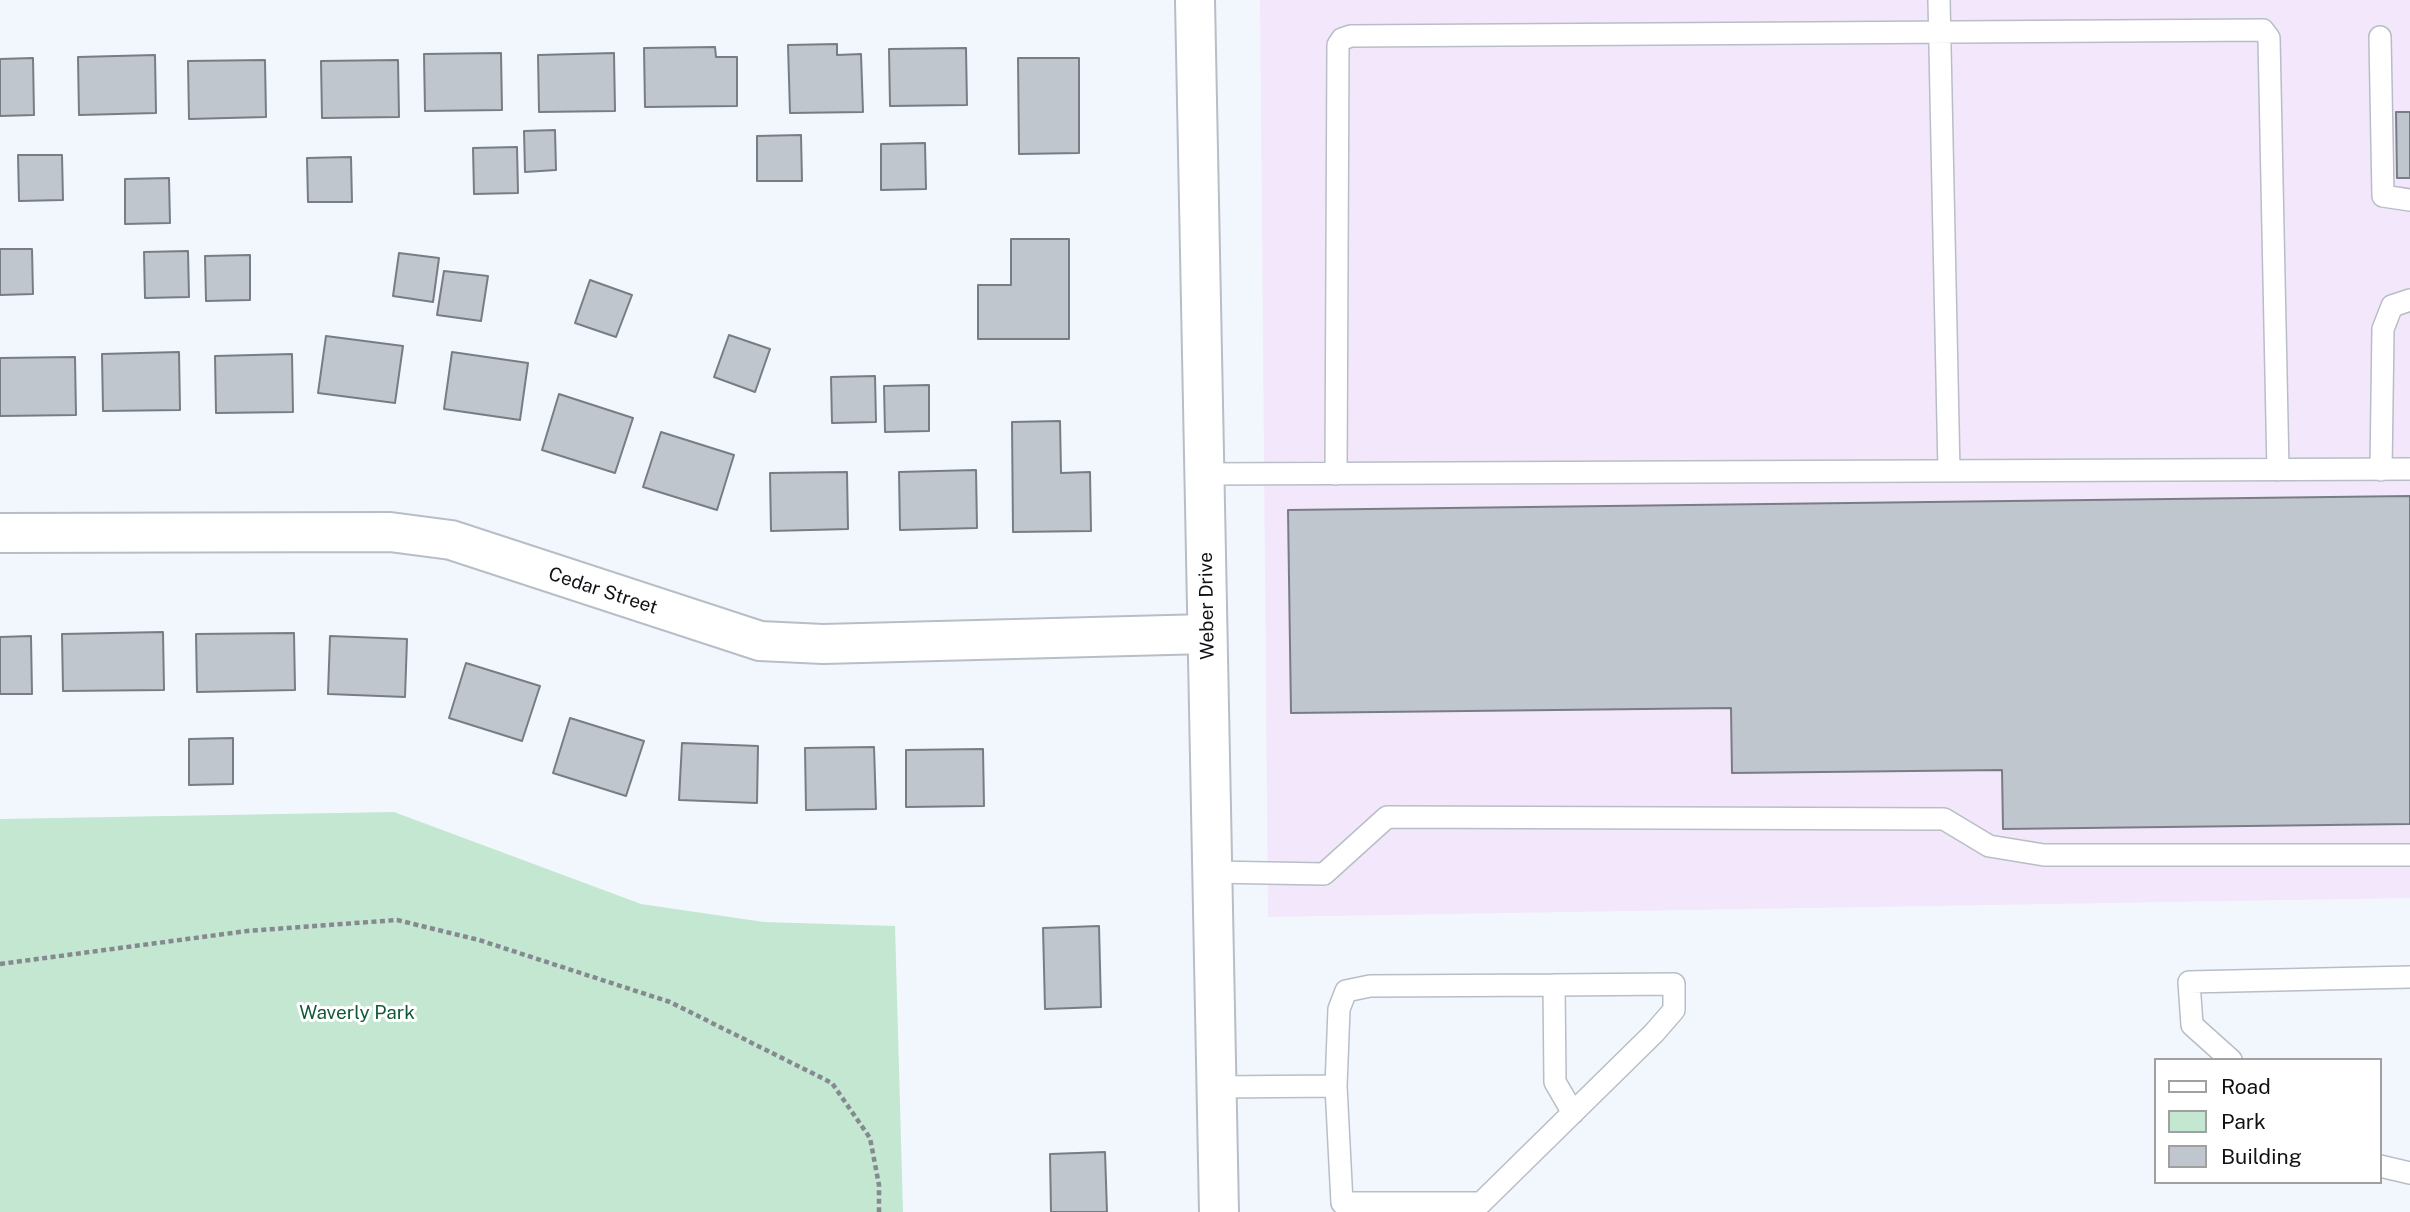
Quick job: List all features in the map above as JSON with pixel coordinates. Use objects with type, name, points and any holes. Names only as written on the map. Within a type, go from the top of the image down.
[{"type":"street","name":"Weber Drive","points":[[1195,0],[1219,1212]]},
{"type":"street","name":"Cedar Street","points":[[0,533],[390,532],[451,540],[760,641],[823,644],[1207,634]]},
{"type":"lane","points":[[1940,0],[1949,471]]},
{"type":"lane","points":[[1336,474],[1338,45],[1342,39],[1352,36],[2263,30],[2267,34],[2278,470]]},
{"type":"lane","points":[[2380,37],[2383,197],[2410,200]]},
{"type":"lane","points":[[2381,470],[2382,329],[2392,306],[2410,300]]},
{"type":"lane","points":[[1205,474],[2410,469]]},
{"type":"lane","points":[[1212,872],[1324,874],[1387,817],[1944,819],[1989,846],[2044,855],[2410,855]]},
{"type":"lane","points":[[2229,1058],[2192,1026],[2189,982],[2410,977]]},
{"type":"lane","points":[[1674,984],[1674,1010],[1481,1203],[1342,1203],[1336,1086],[1339,1009],[1346,991],[1370,986],[1554,985],[1674,984]]},
{"type":"lane","points":[[1554,985],[1555,1082],[1573,1113]]},
{"type":"lane","points":[[1216,1087],[1336,1086]]},
{"type":"lane","points":[[2382,1166],[2410,1173]]},
{"type":"path","points":[[0,964],[247,931],[397,920],[479,940],[670,1002],[832,1083],[870,1138],[879,1185],[878,1212]]},
{"type":"shaded area","points":[[1260,0],[2410,0],[2410,898],[1268,917]]},
{"type":"green space","name":"Waverly Park","points":[[394,812],[641,904],[764,922],[895,926],[903,1212],[0,1212],[0,819]]},
{"type":"building","points":[[837,44],[837,55],[861,54],[863,112],[790,113],[788,45]]},
{"type":"building","points":[[715,47],[716,57],[737,57],[737,106],[645,107],[644,48]]},
{"type":"building","points":[[966,48],[967,105],[890,106],[889,49]]},
{"type":"building","points":[[501,53],[502,110],[425,111],[424,54]]},
{"type":"building","points":[[614,53],[615,111],[539,112],[538,55]]},
{"type":"building","points":[[155,55],[156,113],[79,115],[78,57]]},
{"type":"building","points":[[33,58],[34,115],[0,116],[0,59]]},
{"type":"building","points":[[1018,58],[1079,58],[1079,153],[1019,154]]},
{"type":"building","points":[[265,60],[266,117],[189,119],[188,61]]},
{"type":"building","points":[[398,60],[399,117],[322,118],[321,61]]},
{"type":"building","points":[[2396,112],[2410,112],[2410,178],[2397,178]]},
{"type":"building","points":[[555,130],[556,170],[525,172],[524,131]]},
{"type":"building","points":[[801,135],[802,181],[757,181],[757,136]]},
{"type":"building","points":[[925,143],[926,189],[881,190],[881,144]]},
{"type":"building","points":[[517,147],[518,193],[474,194],[473,148]]},
{"type":"building","points":[[18,155],[62,155],[63,200],[19,201]]},
{"type":"building","points":[[351,157],[352,202],[308,202],[307,158]]},
{"type":"building","points":[[169,178],[170,223],[125,224],[125,179]]},
{"type":"building","points":[[1011,239],[1069,239],[1069,339],[978,339],[978,285],[1011,285]]},
{"type":"building","points":[[0,249],[32,249],[33,294],[0,295]]},
{"type":"building","points":[[188,251],[189,297],[145,298],[144,252]]},
{"type":"building","points":[[399,253],[439,258],[433,302],[393,296]]},
{"type":"building","points":[[250,255],[250,300],[206,301],[205,256]]},
{"type":"building","points":[[444,271],[488,276],[481,321],[437,315]]},
{"type":"building","points":[[590,280],[632,295],[616,337],[575,323]]},
{"type":"building","points":[[729,335],[770,349],[755,392],[714,377]]},
{"type":"building","points":[[326,336],[403,346],[395,403],[318,393]]},
{"type":"building","points":[[179,352],[180,410],[103,411],[102,354]]},
{"type":"building","points":[[452,352],[528,363],[520,420],[444,409]]},
{"type":"building","points":[[292,354],[293,412],[216,413],[215,356]]},
{"type":"building","points":[[75,357],[76,415],[0,416],[0,358]]},
{"type":"building","points":[[875,376],[876,422],[832,423],[831,377]]},
{"type":"building","points":[[929,385],[929,431],[885,432],[884,386]]},
{"type":"building","points":[[559,394],[633,418],[615,473],[542,450]]},
{"type":"building","points":[[1060,421],[1061,473],[1090,472],[1091,531],[1013,532],[1012,422]]},
{"type":"building","points":[[661,432],[734,455],[717,510],[643,487]]},
{"type":"building","points":[[976,470],[977,528],[900,530],[899,472]]},
{"type":"building","points":[[847,472],[848,529],[771,531],[770,473]]},
{"type":"building","points":[[2410,496],[2410,824],[2003,829],[2002,770],[1732,773],[1731,708],[1291,713],[1288,510]]},
{"type":"building","points":[[163,632],[164,690],[63,691],[62,634]]},
{"type":"building","points":[[294,633],[295,690],[197,692],[196,634]]},
{"type":"building","points":[[31,636],[32,694],[0,694],[0,637]]},
{"type":"building","points":[[330,636],[407,639],[405,697],[328,694]]},
{"type":"building","points":[[466,663],[540,686],[522,741],[449,718]]},
{"type":"building","points":[[570,718],[644,741],[626,796],[553,773]]},
{"type":"building","points":[[233,738],[233,784],[189,785],[189,739]]},
{"type":"building","points":[[682,743],[758,746],[757,803],[679,800]]},
{"type":"building","points":[[874,747],[876,809],[806,810],[805,748]]},
{"type":"building","points":[[983,749],[984,806],[906,807],[906,750]]},
{"type":"building","points":[[1099,926],[1101,1007],[1045,1009],[1043,928]]},
{"type":"building","points":[[1105,1152],[1107,1212],[1051,1212],[1050,1154]]}]
